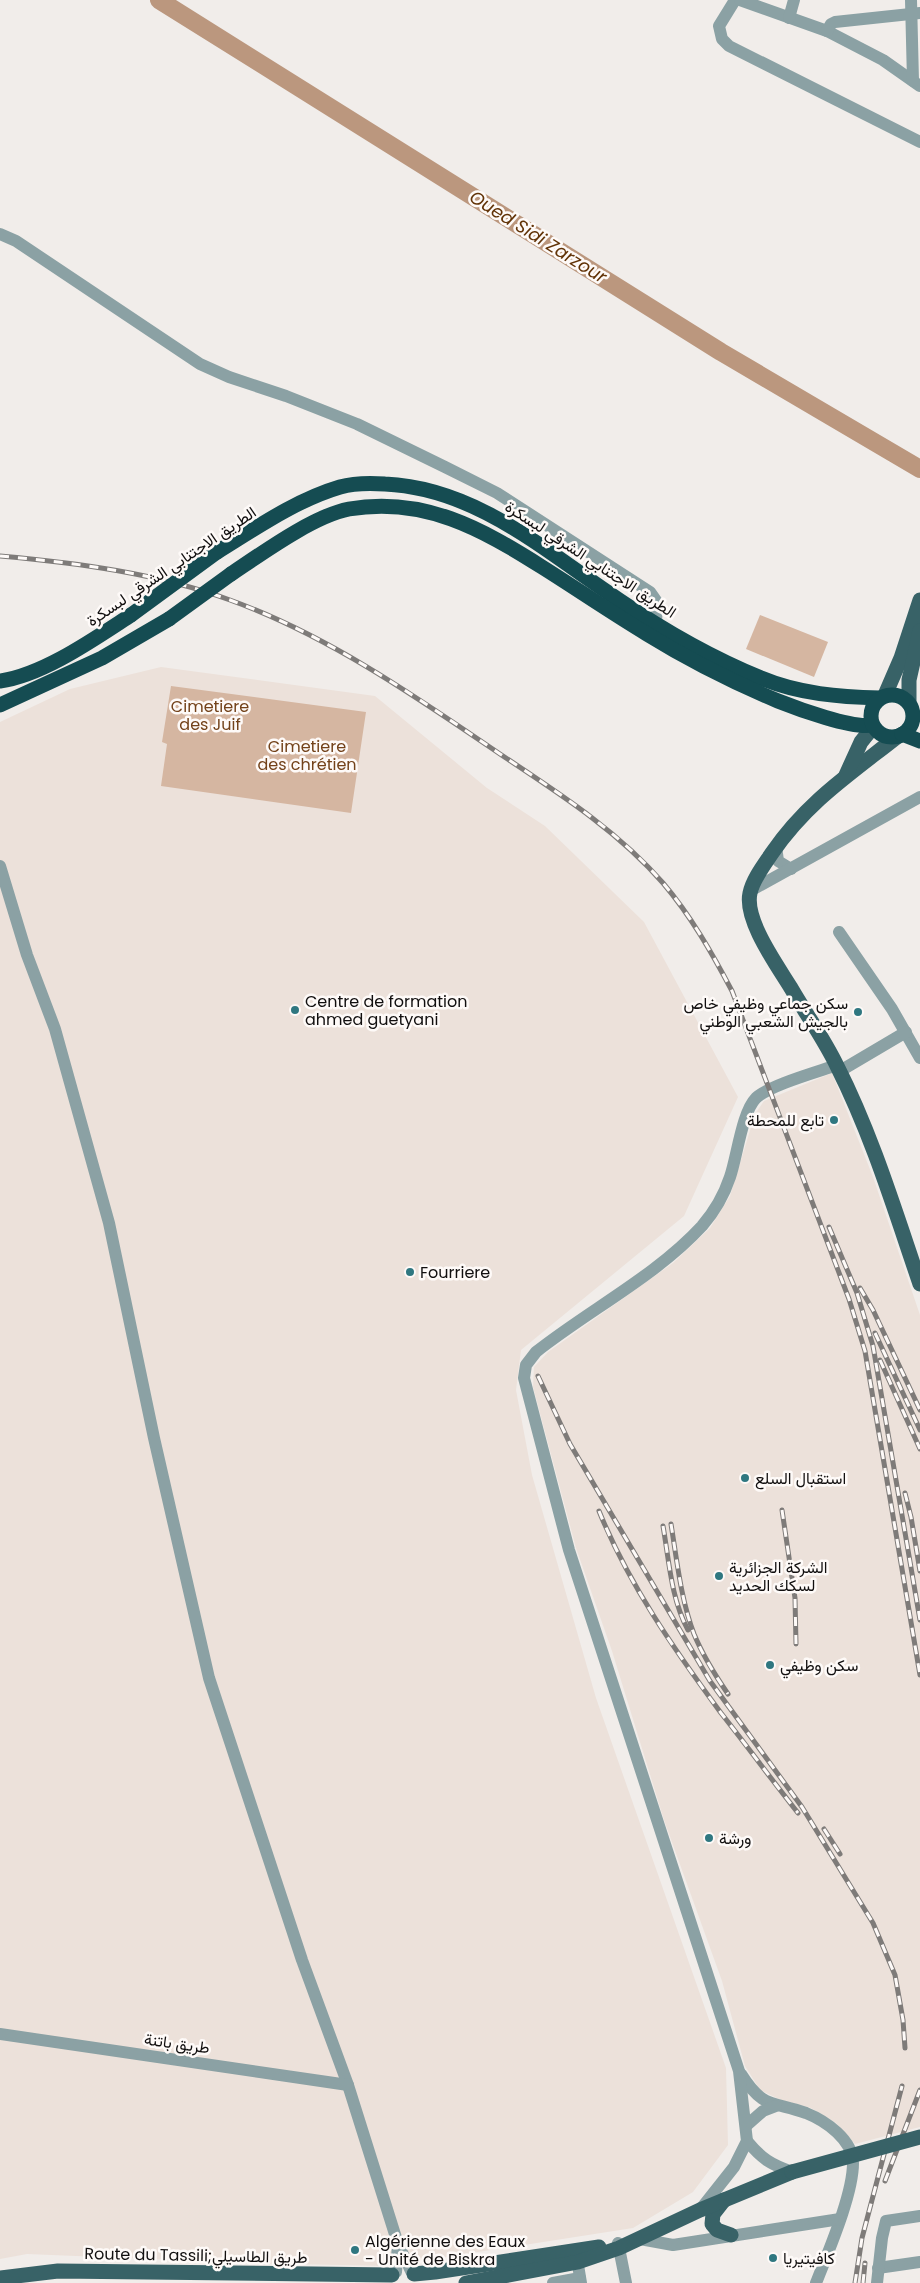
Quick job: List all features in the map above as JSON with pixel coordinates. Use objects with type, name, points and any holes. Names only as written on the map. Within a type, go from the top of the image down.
[{"type":"highway","name":"الطريق الاجتنابي الشرقي لبسكرة","points":[[0,681],[45,665],[86,645],[131,615],[217,552],[267,521],[312,498],[342,486],[373,483],[402,484],[456,499],[486,512],[514,527],[620,601],[656,623],[762,679],[808,692],[838,696],[883,697]]},
{"type":"highway","name":"الطريق الاجتنابي الشرقي لبسكرة","points":[[0,705],[102,658],[169,619],[230,574],[279,542],[322,519],[347,510],[374,507],[423,511],[449,517],[503,543],[647,634],[716,674],[796,708],[856,725],[873,726]]},
{"type":"highway","points":[[900,735],[911,725],[913,707],[899,696],[883,697],[872,707],[871,719],[873,726],[882,735],[900,735],[920,741]]},
{"type":"main road","points":[[883,697],[901,658],[920,600]]},
{"type":"main road","points":[[913,707],[909,680],[920,631]]},
{"type":"main road","points":[[844,778],[861,742],[873,726]]},
{"type":"main road","points":[[900,735],[814,802],[795,822],[776,846],[750,891],[750,907],[755,923],[770,952],[838,1068],[864,1128],[920,1281]]},
{"type":"main road","points":[[466,2283],[501,2279],[577,2256],[626,2244],[700,2210],[792,2172],[920,2137]]},
{"type":"main road","points":[[724,2200],[713,2214],[712,2224],[717,2230],[731,2235]]},
{"type":"main road","points":[[415,2276],[577,2256]]},
{"type":"main road","name":"Route du Tassili;طريق الطاسيلي","points":[[0,2278],[58,2271],[253,2278],[392,2277],[404,2270],[415,2276]]},
{"type":"street","points":[[734,0],[719,26],[722,39],[729,46],[920,142]]},
{"type":"street","points":[[740,0],[827,31],[883,60],[916,83]]},
{"type":"street","points":[[789,18],[794,0]]},
{"type":"street","points":[[911,0],[916,14],[916,83]]},
{"type":"street","points":[[827,31],[831,24],[835,22],[916,14]]},
{"type":"street","points":[[0,234],[16,240],[212,370],[357,424],[498,493],[650,592],[657,602],[656,623]]},
{"type":"street","points":[[750,891],[920,797]]},
{"type":"street","points":[[776,846],[778,861],[791,869]]},
{"type":"street","points":[[0,866],[27,955],[54,1029],[107,1214],[154,1438],[209,1678],[302,1960],[348,2085],[398,2244],[415,2276]]},
{"type":"street","points":[[839,932],[906,1032],[920,1058]]},
{"type":"street","points":[[700,2210],[734,2167],[747,2141],[747,2125],[739,2071],[569,1550],[524,1378],[526,1366],[536,1352],[661,1263],[684,1244],[702,1225],[724,1195],[746,1115],[756,1098],[770,1089],[838,1068],[906,1032]]},
{"type":"street","name":"طريق باتنة","points":[[0,2034],[348,2085]]},
{"type":"street","points":[[739,2071],[755,2095],[776,2106],[808,2114],[826,2124],[849,2147],[853,2163],[840,2219],[816,2283]]},
{"type":"street","points":[[747,2125],[763,2111],[776,2106]]},
{"type":"street","points":[[747,2141],[758,2155],[770,2163],[792,2172]]},
{"type":"street","points":[[877,2283],[886,2221],[920,2216]]},
{"type":"street","points":[[626,2283],[626,2244],[673,2245],[840,2219]]},
{"type":"street","points":[[392,2277],[398,2244]]},
{"type":"street","points":[[553,2283],[580,2281],[577,2256]]},
{"type":"street","points":[[878,2268],[920,2262]]},
{"type":"shaded area","points":[[161,667],[375,696],[487,788],[545,826],[644,922],[738,1097],[684,1216],[521,1350],[516,1390],[532,1475],[596,1698],[726,2068],[728,2145],[693,2192],[633,2228],[388,2266],[248,2263],[27,2254],[0,2259],[0,722],[70,689]]},
{"type":"shaded area","points":[[832,1073],[873,1177],[920,1315],[920,2127],[855,2144],[836,2123],[811,2108],[781,2100],[760,2090],[745,2066],[722,1981],[664,1820],[612,1651],[576,1548],[533,1387],[534,1367],[548,1352],[673,1263],[710,1228],[730,1196],[755,1114],[764,1101]]},
{"type":"green space","points":[[760,615],[828,642],[814,677],[746,649]]},
{"type":"green space","name":"Cimetiere des chrétien","points":[[171,686],[366,712],[351,813],[161,786],[167,744],[162,742]]},
{"type":"waterway","name":"Oued Sidi Zarzour","points":[[159,0],[721,352],[920,469]]},
{"type":"railway","points":[[0,556],[116,570],[174,583],[230,600],[266,614],[301,631],[370,668],[436,710],[586,813],[626,846],[663,883],[683,908],[732,991],[849,1299],[865,1351],[920,1675]]},
{"type":"railway","points":[[829,1227],[857,1293],[873,1346],[920,1620]]},
{"type":"railway","points":[[860,1288],[873,1310],[920,1410]]},
{"type":"railway","points":[[875,1333],[920,1430]]},
{"type":"railway","points":[[880,1360],[920,1449]]},
{"type":"railway","points":[[538,1376],[570,1444],[710,1681],[802,1807],[873,1923],[895,1975],[903,2020],[905,2048]]},
{"type":"railway","points":[[905,1493],[920,1571]]},
{"type":"railway","points":[[782,1510],[795,1598],[796,1644]]},
{"type":"railway","points":[[599,1511],[638,1591],[686,1665],[798,1813]]},
{"type":"railway","points":[[671,1524],[680,1580],[694,1634],[705,1658],[728,1694]]},
{"type":"railway","points":[[663,1526],[674,1592],[688,1630]]},
{"type":"railway","points":[[824,1829],[840,1854]]},
{"type":"railway","points":[[855,2283],[862,2238],[902,2086]]},
{"type":"railway","points":[[885,2181],[920,2090]]},
{"type":"railway","points":[[863,2283],[865,2263]]},
{"type":"place","name":"Centre de formation ahmed guetyani","points":[[295,1010]]},
{"type":"place","name":"سكن جماعي وظيفي خاص بالجيش الشعبي الوطني","points":[[858,1012]]},
{"type":"place","name":"تابع للمحطة","points":[[834,1120]]},
{"type":"place","name":"Fourriere","points":[[410,1272]]},
{"type":"place","name":"استقبال السلع","points":[[745,1478]]},
{"type":"place","name":"الشركة الجزائرية لسكك الحديد","points":[[719,1576]]},
{"type":"place","name":"سكن وظيفي","points":[[770,1665]]},
{"type":"place","name":"ورشة","points":[[709,1838]]},
{"type":"place","name":"Algérienne des Eaux - Unité de Biskra","points":[[355,2250]]},
{"type":"place","name":"كافيتيريا","points":[[773,2258]]},
{"type":"park label","name":"Cimetiere des Juif","points":[[210,715]]}]
